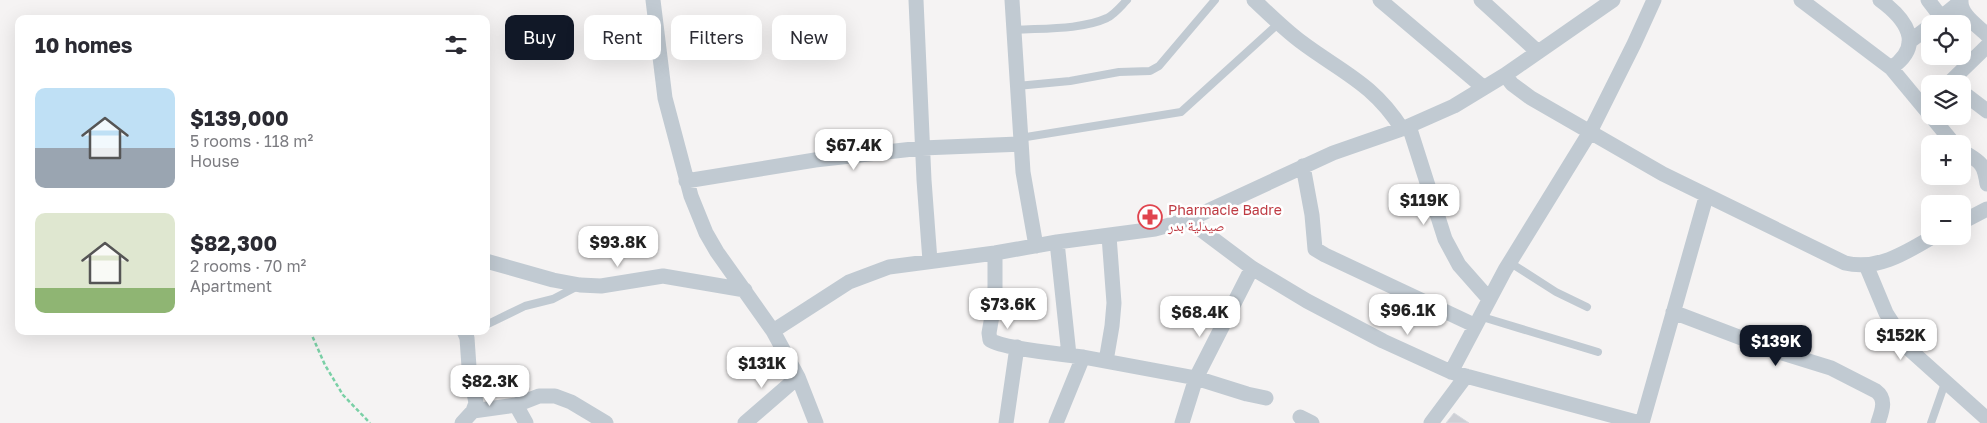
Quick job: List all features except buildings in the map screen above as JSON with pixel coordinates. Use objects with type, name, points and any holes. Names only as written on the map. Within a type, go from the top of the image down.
[{"type":"street","points":[[653,0],[665,98],[686,181],[706,233],[772,331],[798,378],[816,423]]},
{"type":"street","points":[[916,0],[922,148],[930,261]]},
{"type":"street","points":[[1012,0],[1020,141],[1026,195],[1036,246]]},
{"type":"street","points":[[1254,0],[1305,45],[1366,87],[1406,128],[1445,239],[1459,265],[1488,299]]},
{"type":"street","points":[[1380,0],[1484,88]]},
{"type":"street","points":[[1482,0],[1538,52]]},
{"type":"street","points":[[772,331],[849,282],[889,267],[996,254],[1056,242],[1154,230],[1188,220],[1233,201],[1333,153],[1406,128],[1447,109],[1505,75],[1613,0]]},
{"type":"street","points":[[1451,372],[1509,262],[1590,132],[1654,0]]},
{"type":"street","points":[[1802,0],[1891,68],[1921,101]]},
{"type":"street","points":[[1880,0],[1905,23],[1909,42],[1907,52],[1891,68]]},
{"type":"street","points":[[1928,0],[1933,15]]},
{"type":"street","points":[[1944,15],[1961,1],[1964,14],[1987,35]]},
{"type":"street","points":[[1909,42],[1921,33]]},
{"type":"street","points":[[1958,75],[1987,46]]},
{"type":"street","points":[[1505,75],[1512,84],[1531,98],[1706,197],[1845,264],[1855,266],[1866,265],[1898,256],[1921,243]]},
{"type":"street","points":[[1971,99],[1987,111]]},
{"type":"street","points":[[686,181],[815,160],[922,148],[1020,141]]},
{"type":"street","points":[[1971,156],[1983,165],[1987,184]]},
{"type":"street","points":[[1303,166],[1312,215],[1315,249],[1477,320]]},
{"type":"street","points":[[1188,220],[1252,268],[1330,314],[1384,342],[1451,372],[1641,423],[1706,197]]},
{"type":"street","points":[[1971,218],[1987,210]]},
{"type":"street","points":[[1106,361],[1114,303],[1109,236]]},
{"type":"street","points":[[1056,242],[1076,356],[1056,423]]},
{"type":"street","points":[[996,254],[995,299],[989,337],[992,342],[1196,378],[1266,398]]},
{"type":"street","points":[[490,262],[553,280],[580,285],[601,286],[663,276],[745,290]]},
{"type":"street","points":[[1866,265],[1886,313],[1909,349],[1987,419]]},
{"type":"street","points":[[1182,423],[1196,378],[1252,268]]},
{"type":"street","points":[[1673,312],[1773,350],[1831,368],[1876,391],[1882,395],[1883,400],[1878,423]]},
{"type":"street","points":[[462,423],[473,411],[476,403],[469,366],[467,335]]},
{"type":"street","points":[[1006,423],[1017,347]]},
{"type":"street","points":[[1431,423],[1466,376]]},
{"type":"street","points":[[745,423],[798,378]]},
{"type":"street","points":[[473,411],[516,406],[539,396],[555,396],[570,402],[606,423]]},
{"type":"street","points":[[516,406],[526,423]]},
{"type":"lane","points":[[1013,30],[1060,27],[1100,20],[1114,13],[1127,0]]},
{"type":"lane","points":[[1017,86],[1070,81],[1119,72],[1153,70],[1159,66],[1215,0]]},
{"type":"lane","points":[[1020,141],[1181,112],[1279,23]]},
{"type":"lane","points":[[1509,262],[1556,292],[1587,307]]},
{"type":"lane","points":[[490,324],[525,306],[553,299],[580,285]]},
{"type":"lane","points":[[1477,320],[1598,352]]},
{"type":"lane","points":[[1931,423],[1945,383]]},
{"type":"path","points":[[312,335],[325,365],[343,395],[370,423]]},
{"type":"place","name":"Pharmacie Badre صيدلية بدر","points":[[1150,217]]}]
